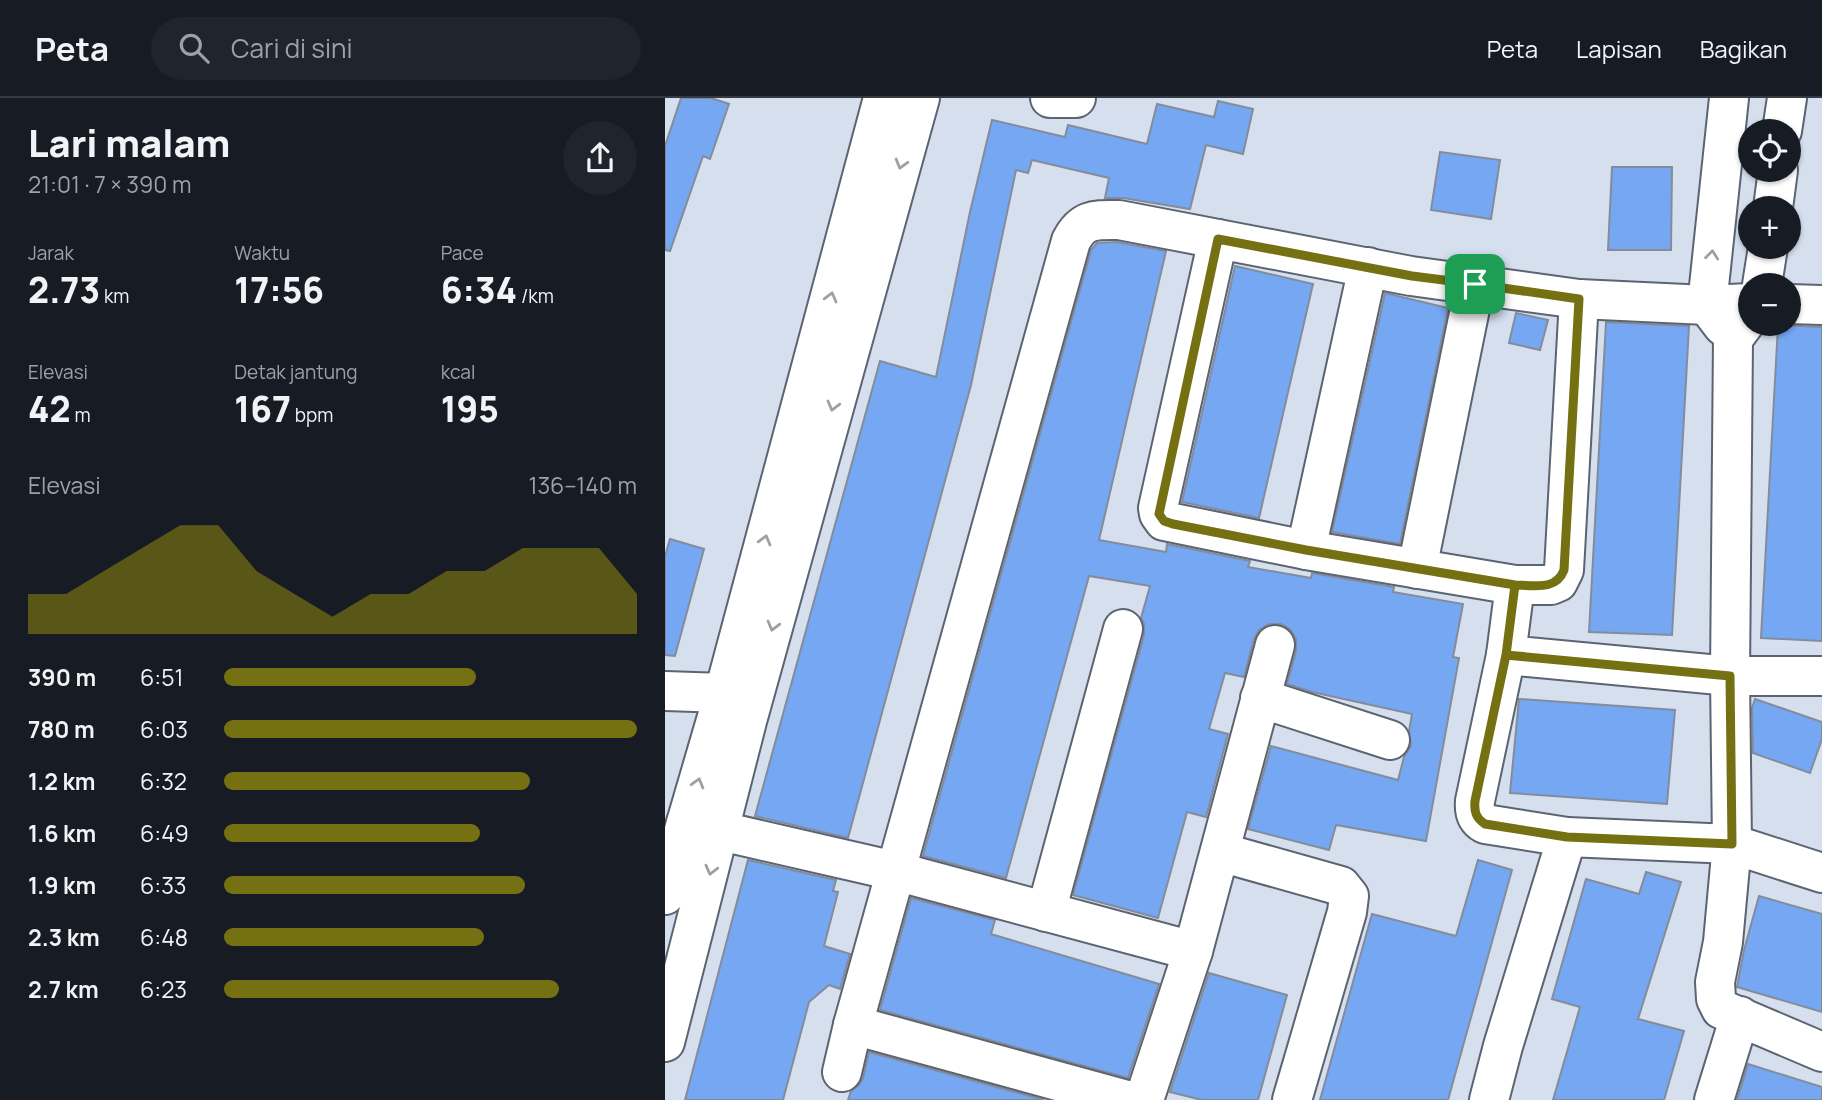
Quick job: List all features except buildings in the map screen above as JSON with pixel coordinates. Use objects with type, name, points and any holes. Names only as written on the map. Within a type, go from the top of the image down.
[{"type":"street","points":[[665,895],[703,827],[747,721],[834,347],[883,98]]},
{"type":"street","points":[[665,1042],[724,693],[834,347],[920,98]]},
{"type":"street","points":[[1050,98],[1076,98]]},
{"type":"street","points":[[1707,305],[1729,98]]},
{"type":"street","points":[[1784,119],[1787,98]]},
{"type":"street","points":[[842,1072],[895,871],[1071,241],[1080,228],[1090,221],[1119,220],[1368,267],[1579,299],[1707,305],[1738,304]]},
{"type":"street","points":[[1218,239],[1159,514],[1164,521],[1173,524],[1417,569],[1515,585],[1551,585],[1557,582],[1564,570],[1579,299]]},
{"type":"street","points":[[1306,550],[1368,267]]},
{"type":"street","points":[[1417,569],[1475,284]]},
{"type":"street","points":[[1801,304],[1822,305]]},
{"type":"street","points":[[1707,305],[1738,324]]},
{"type":"street","points":[[1742,336],[1730,676],[1732,844],[1723,942],[1715,992],[1721,1009],[1822,1052]]},
{"type":"street","points":[[1515,585],[1506,655],[1475,801],[1479,820],[1485,824],[1567,837],[1732,844],[1822,873]]},
{"type":"street","points":[[1046,912],[1123,629]]},
{"type":"street","points":[[1144,1100],[1193,951],[1275,645]]},
{"type":"street","points":[[1506,655],[1730,676],[1822,676]]},
{"type":"street","points":[[665,691],[724,693]]},
{"type":"street","points":[[1260,698],[1390,740]]},
{"type":"street","points":[[703,827],[895,871],[1193,951]]},
{"type":"street","points":[[1489,1100],[1567,837]]},
{"type":"street","points":[[1220,852],[1341,886],[1349,896],[1347,912],[1292,1100]]},
{"type":"street","points":[[1714,1100],[1740,1016]]},
{"type":"street","points":[[853,1025],[1127,1100]]},
{"type":"route","points":[[1475,284],[1412,276],[1218,239],[1158,508],[1159,514],[1164,521],[1173,524],[1306,550],[1515,585],[1506,655],[1730,676],[1732,844],[1567,837],[1485,824],[1476,814],[1475,801],[1506,655],[1515,585],[1551,585],[1562,577],[1564,570],[1579,299],[1475,284]]}]
